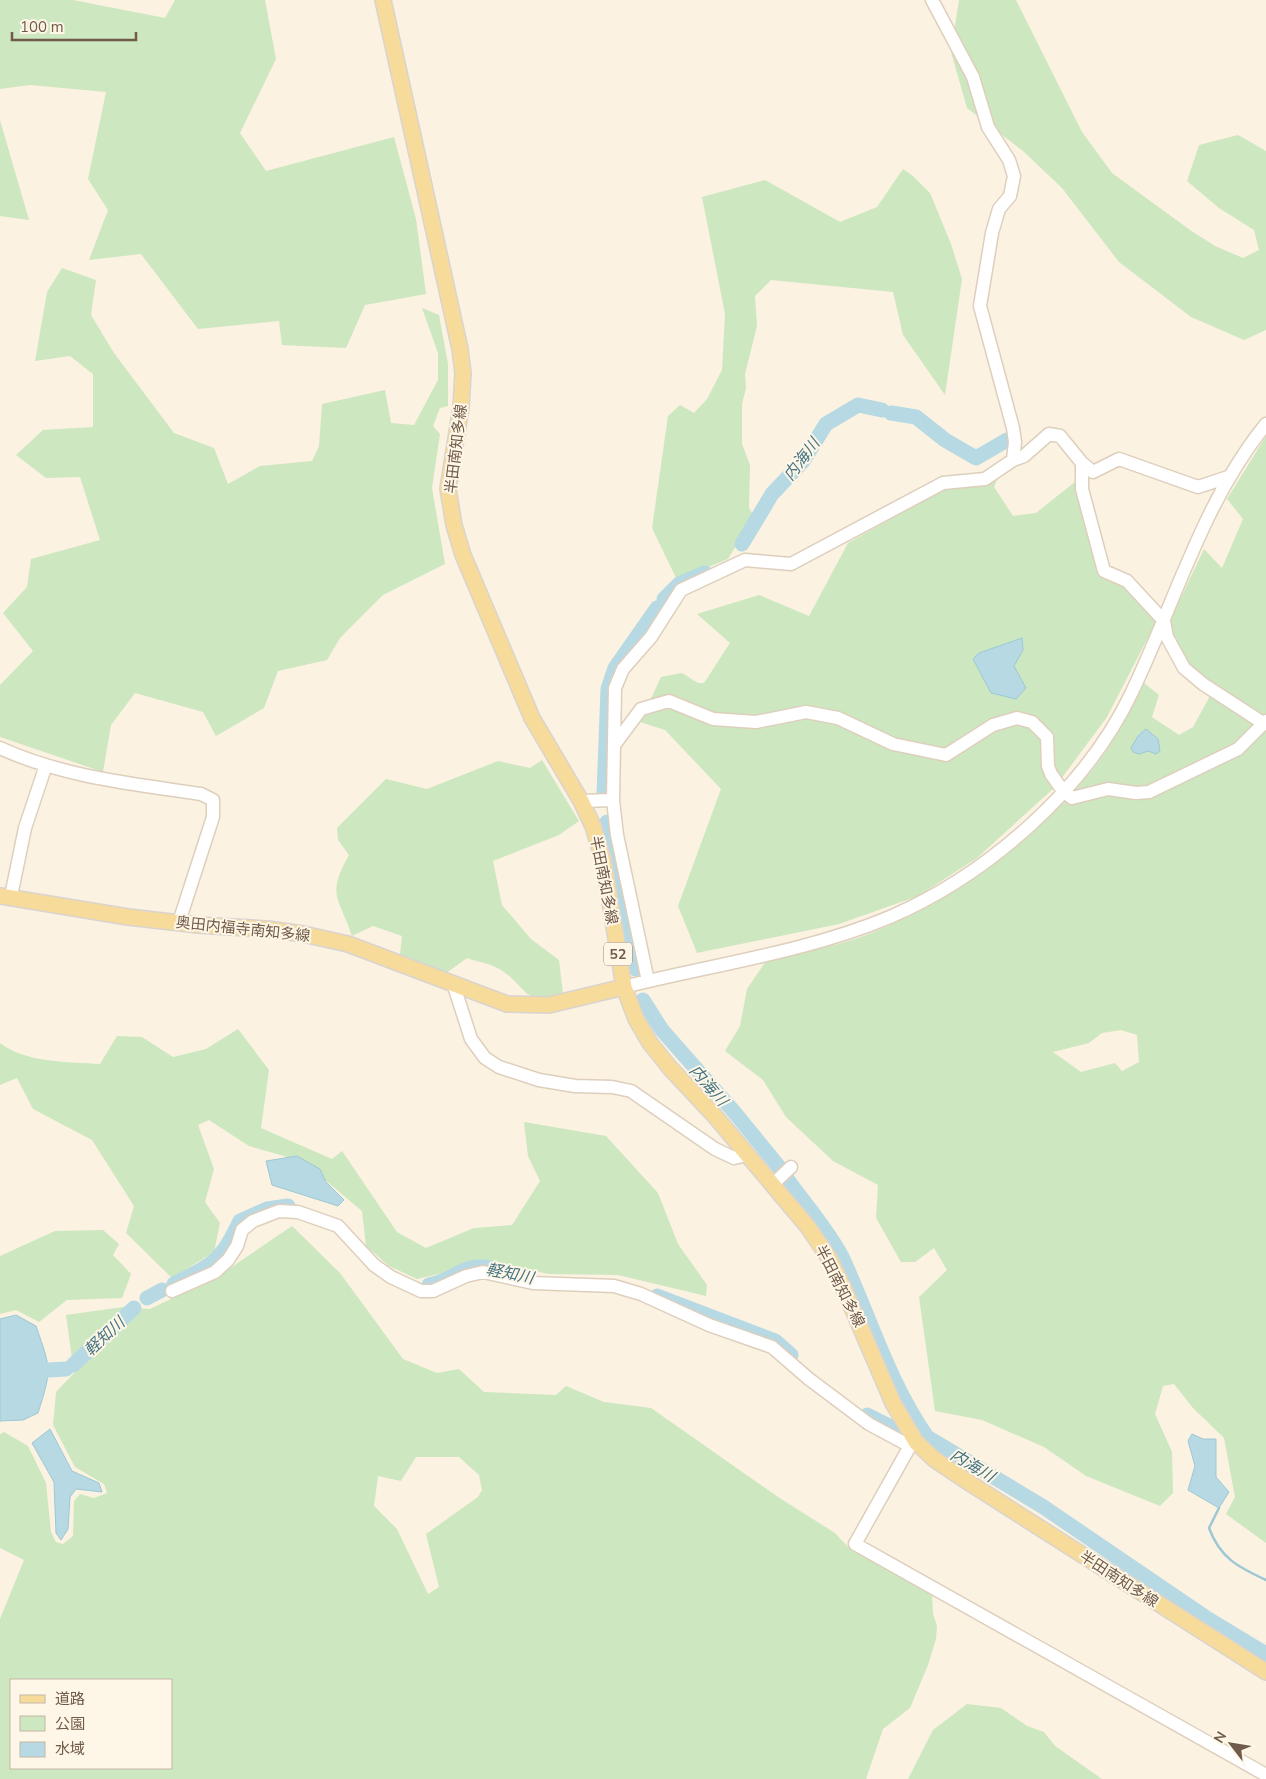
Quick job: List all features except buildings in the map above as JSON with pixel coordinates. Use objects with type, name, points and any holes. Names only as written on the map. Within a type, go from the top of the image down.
[{"type":"main road","name":"半田南知多線","points":[[383,0],[460,350],[463,373],[461,407],[448,489],[454,525],[463,556],[532,718],[582,801],[593,826],[603,860],[624,987],[636,1019],[650,1043],[808,1227],[829,1258],[913,1444],[960,1477],[1266,1672]]},
{"type":"main road","name":"奥田内福寺南知多線","points":[[5,896],[128,916],[179,922],[267,928],[312,936],[348,944],[453,983],[488,999],[526,1006],[575,1000],[624,987]]},
{"type":"street","points":[[932,0],[973,77],[988,126],[1009,160],[1014,176],[1010,196],[999,209],[992,233],[980,306],[1013,428],[1015,442],[1013,460]]},
{"type":"street","points":[[624,987],[797,946],[842,934],[889,917],[952,884],[983,864],[1030,824],[1063,792],[1116,721],[1130,697],[1201,532],[1228,477],[1266,424]]},
{"type":"street","points":[[648,981],[617,835],[613,800],[615,688],[623,670],[651,637],[681,590],[745,560],[791,564],[943,483],[985,479],[1013,460],[1024,456],[1049,434],[1060,436],[1082,463],[1093,472],[1119,459],[1198,486],[1228,477]]},
{"type":"street","points":[[615,744],[641,709],[669,701],[713,719],[756,722],[806,712],[838,718],[893,744],[946,755],[993,725],[1017,718],[1032,722],[1047,737],[1048,766],[1051,774],[1063,792],[1072,798],[1108,789],[1136,794],[1149,792],[1238,749],[1265,722],[1203,684],[1184,668],[1167,637],[1164,621],[1127,581],[1104,572],[1082,490],[1082,463]]},
{"type":"street","points":[[0,748],[46,765],[108,780],[201,794],[213,800],[213,817],[179,922]]},
{"type":"street","points":[[5,896],[46,765]]},
{"type":"street","points":[[582,801],[613,800]]},
{"type":"street","points":[[453,983],[471,1039],[485,1058],[500,1067],[539,1080],[575,1086],[612,1087],[631,1091],[715,1149],[734,1158],[748,1155]]},
{"type":"street","points":[[772,1184],[791,1167]]},
{"type":"street","points":[[172,1291],[214,1272],[228,1260],[237,1246],[242,1230],[253,1221],[279,1211],[298,1212],[338,1226],[374,1265],[392,1277],[421,1291],[434,1291],[466,1276],[483,1272],[533,1283],[614,1286],[641,1294],[709,1326],[772,1347],[809,1379],[868,1424],[913,1444],[855,1544],[1266,1775]]},
{"type":"green space","points":[[0,0],[73,0],[165,18],[175,0],[265,0],[276,59],[240,133],[266,171],[394,137],[416,219],[426,294],[365,305],[346,348],[282,345],[279,321],[198,329],[141,254],[89,260],[108,210],[88,179],[106,92],[30,85],[0,89]]},
{"type":"green space","points":[[959,0],[1016,0],[1082,132],[1112,173],[1190,230],[1215,246],[1243,258],[1259,250],[1254,230],[1219,208],[1187,181],[1199,145],[1238,135],[1266,151],[1266,330],[1244,340],[1191,317],[1119,262],[1062,188],[1023,151],[967,108],[951,52]]},
{"type":"green space","points":[[0,120],[29,220],[0,216]]},
{"type":"green space","points":[[903,169],[930,193],[951,244],[962,279],[945,395],[903,335],[893,292],[771,280],[755,296],[757,326],[745,374],[746,388],[742,404],[742,444],[750,465],[749,508],[754,516],[728,559],[677,580],[652,528],[668,416],[680,405],[694,413],[707,399],[722,370],[725,314],[702,197],[765,180],[840,222],[877,207]]},
{"type":"green space","points":[[62,268],[96,280],[91,315],[114,353],[174,433],[214,448],[228,484],[260,466],[312,461],[319,446],[322,404],[385,390],[391,423],[414,425],[438,380],[438,353],[422,308],[439,315],[448,364],[448,406],[440,408],[433,426],[440,434],[432,488],[445,564],[383,595],[340,638],[327,660],[278,671],[264,708],[216,736],[203,712],[135,693],[111,725],[103,772],[0,737],[0,685],[33,651],[3,613],[27,587],[31,559],[100,540],[80,477],[46,478],[16,455],[43,430],[93,427],[93,374],[70,356],[35,361],[47,292]]},
{"type":"green space","points":[[1266,436],[1266,1543],[1226,1514],[1235,1497],[1224,1438],[1193,1408],[1174,1384],[1163,1386],[1155,1414],[1172,1452],[1173,1493],[1160,1506],[1086,1476],[1044,1447],[982,1420],[935,1411],[919,1297],[947,1270],[934,1248],[915,1262],[901,1262],[876,1218],[878,1185],[833,1161],[786,1117],[763,1080],[725,1051],[740,1026],[747,989],[766,961],[832,946],[869,934],[936,901],[1002,857],[1062,805],[1087,776],[1114,739],[1144,683],[1159,695],[1152,717],[1179,735],[1193,727],[1216,685],[1188,667],[1169,623],[1204,549],[1222,568],[1243,519],[1227,499]],"holes":[[[1121,1030],[1137,1035],[1139,1062],[1122,1071],[1115,1063],[1081,1072],[1053,1052],[1089,1043],[1102,1033]]]},
{"type":"green space","points":[[998,477],[994,487],[1013,516],[1036,513],[1081,477],[1101,573],[1125,584],[1156,622],[1107,717],[1055,787],[977,858],[918,896],[839,924],[697,953],[678,906],[721,789],[665,730],[640,722],[661,677],[682,673],[698,683],[704,683],[730,643],[697,614],[759,595],[809,616],[848,543],[946,488]]},
{"type":"green space","points":[[542,760],[579,821],[559,835],[493,861],[502,905],[531,939],[559,960],[563,994],[549,997],[532,996],[526,993],[501,970],[467,958],[445,974],[400,954],[402,936],[373,926],[352,936],[337,896],[338,879],[349,855],[338,840],[337,828],[386,779],[427,789],[498,761],[530,768]]},
{"type":"green space","points":[[238,1029],[269,1070],[261,1128],[332,1159],[342,1151],[397,1232],[426,1248],[474,1228],[512,1225],[540,1181],[528,1156],[524,1122],[606,1136],[658,1193],[678,1244],[707,1285],[706,1296],[618,1275],[549,1274],[486,1261],[467,1263],[447,1272],[417,1279],[389,1266],[366,1246],[362,1211],[325,1180],[284,1156],[249,1146],[209,1120],[198,1125],[214,1169],[205,1202],[220,1223],[214,1252],[172,1278],[126,1233],[134,1206],[92,1140],[33,1109],[17,1078],[0,1085],[0,1043],[10,1050],[35,1058],[62,1062],[100,1064],[117,1036],[142,1037],[173,1057],[206,1049]]},
{"type":"green space","points":[[292,1226],[340,1273],[403,1359],[437,1373],[459,1369],[484,1392],[556,1395],[566,1386],[604,1402],[651,1408],[778,1497],[835,1533],[851,1550],[932,1593],[933,1614],[937,1626],[936,1639],[928,1665],[910,1708],[883,1729],[866,1779],[0,1779],[0,1619],[24,1560],[0,1548],[0,1434],[4,1432],[28,1446],[46,1483],[51,1532],[56,1542],[63,1544],[73,1536],[74,1501],[80,1494],[94,1498],[107,1493],[104,1484],[75,1467],[53,1425],[56,1392],[74,1373],[66,1315],[123,1307],[150,1309],[217,1277]],"holes":[[[416,1457],[459,1457],[479,1475],[482,1490],[478,1497],[426,1534],[439,1587],[428,1594],[397,1529],[374,1506],[378,1476],[401,1481]]]},
{"type":"green space","points":[[103,1230],[119,1244],[113,1255],[131,1274],[122,1298],[67,1300],[39,1322],[16,1310],[0,1314],[0,1256],[55,1231]]},
{"type":"green space","points":[[967,1704],[1001,1708],[1027,1726],[1044,1732],[1055,1746],[1102,1779],[908,1779],[933,1730]]},
{"type":"water","points":[[1022,638],[1023,650],[1014,666],[1026,688],[1016,699],[991,693],[973,659],[979,653]]},
{"type":"water","points":[[1146,729],[1158,739],[1160,751],[1156,754],[1148,751],[1139,754],[1133,752],[1131,748],[1138,736]]},
{"type":"water","points":[[297,1156],[320,1169],[326,1182],[344,1200],[338,1206],[272,1185],[266,1161]]},
{"type":"water","points":[[16,1315],[36,1326],[47,1361],[46,1387],[38,1413],[23,1420],[0,1421],[0,1319]]},
{"type":"water","points":[[50,1429],[72,1471],[99,1483],[102,1492],[76,1489],[70,1497],[68,1529],[61,1540],[56,1533],[54,1482],[32,1443]]},
{"type":"water","points":[[1192,1434],[1203,1439],[1216,1439],[1216,1477],[1229,1492],[1219,1508],[1188,1490],[1195,1466],[1188,1441]]},
{"type":"waterway","name":"内海川","points":[[742,544],[772,494],[803,461],[826,424],[858,405],[882,410]]},
{"type":"waterway","name":"内海川","points":[[891,413],[916,417],[945,440],[976,458],[1007,440]]},
{"type":"waterway","name":"内海川","points":[[664,599],[679,584],[705,573]]},
{"type":"waterway","name":"内海川","points":[[604,794],[608,689],[615,668],[657,608]]},
{"type":"waterway","name":"内海川","points":[[607,822],[636,969]]},
{"type":"waterway","name":"内海川","points":[[643,1000],[662,1030],[735,1113],[779,1167]]},
{"type":"waterway","name":"内海川","points":[[787,1179],[823,1227],[842,1257],[891,1372],[902,1395],[927,1437],[1042,1506],[1208,1619],[1266,1654]]},
{"type":"waterway","name":"軽知川","points":[[174,1284],[215,1260],[227,1245],[240,1221],[267,1209],[288,1206]]},
{"type":"waterway","name":"軽知川","points":[[429,1285],[439,1283],[460,1272],[475,1267],[496,1269]]},
{"type":"waterway","name":"軽知川","points":[[147,1298],[162,1290]]},
{"type":"waterway","name":"軽知川","points":[[657,1296],[775,1341],[791,1355]]},
{"type":"waterway","name":"軽知川","points":[[73,1365],[134,1308]]},
{"type":"waterway","name":"軽知川","points":[[49,1370],[66,1369]]},
{"type":"waterway","name":"軽知川","points":[[867,1415],[893,1428]]},
{"type":"waterway","points":[[1219,1508],[1209,1528],[1213,1538],[1224,1554],[1231,1560],[1247,1571],[1266,1580]]}]
